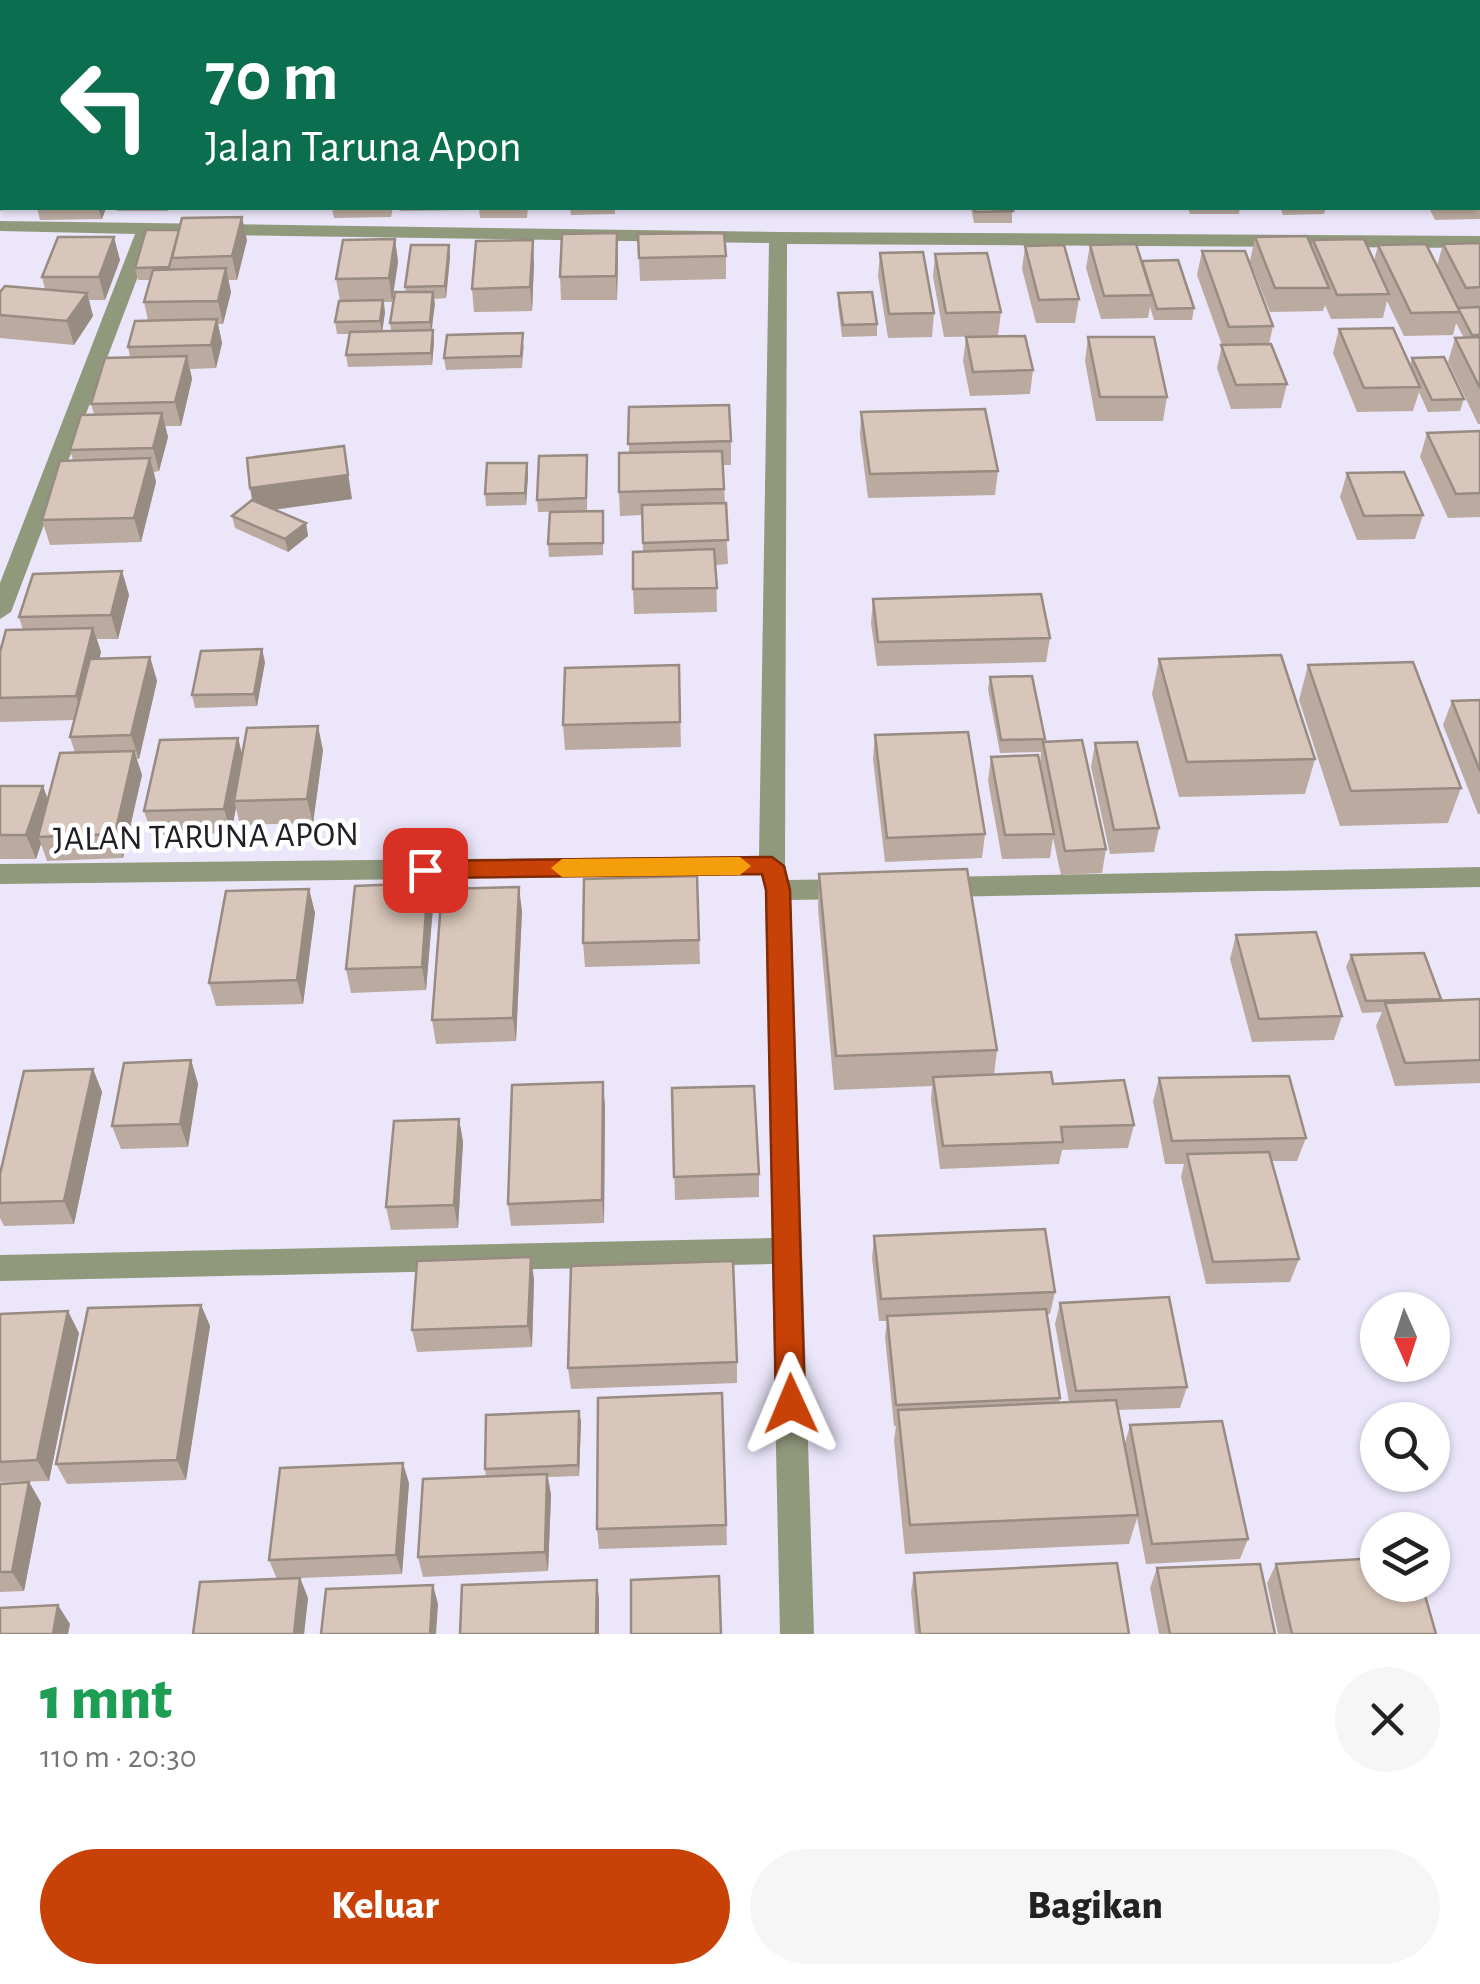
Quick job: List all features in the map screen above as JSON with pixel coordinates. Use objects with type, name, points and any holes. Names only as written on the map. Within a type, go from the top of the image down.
[{"type":"street","points":[[190,228],[197,210]]},
{"type":"street","points":[[0,226],[778,238],[1480,242]]},
{"type":"street","points":[[0,612],[147,228]]},
{"type":"street","points":[[778,238],[775,878],[797,1634]]},
{"type":"street","name":"JALAN TARUNA APON","points":[[0,874],[775,878],[875,888]]},
{"type":"street","points":[[914,888],[1480,876]]},
{"type":"street","points":[[0,1268],[787,1251]]},
{"type":"building","points":[[242,217],[232,256],[172,258],[182,218]]},
{"type":"building","points":[[146,230],[179,230],[169,267],[135,268]]},
{"type":"building","points":[[617,233],[616,276],[560,277],[562,234]]},
{"type":"building","points":[[724,233],[726,256],[639,258],[638,234]]},
{"type":"building","points":[[1307,236],[1329,288],[1275,288],[1255,237]]},
{"type":"building","points":[[58,237],[114,237],[99,277],[42,277]]},
{"type":"building","points":[[395,239],[389,278],[336,279],[343,240]]},
{"type":"building","points":[[1364,239],[1389,294],[1337,295],[1313,240]]},
{"type":"building","points":[[533,240],[530,287],[472,289],[476,241]]},
{"type":"building","points":[[1480,243],[1480,287],[1466,288],[1443,244]]},
{"type":"building","points":[[1136,244],[1152,295],[1104,296],[1090,245]]},
{"type":"building","points":[[1426,244],[1460,312],[1411,313],[1378,245]]},
{"type":"building","points":[[411,245],[449,245],[445,286],[405,287]]},
{"type":"building","points":[[1064,245],[1079,299],[1039,300],[1025,246]]},
{"type":"building","points":[[1202,251],[1245,251],[1273,326],[1229,327]]},
{"type":"building","points":[[923,252],[934,313],[889,314],[880,253]]},
{"type":"building","points":[[987,253],[1001,312],[946,313],[935,254]]},
{"type":"building","points":[[1178,260],[1194,308],[1157,309],[1142,261]]},
{"type":"building","points":[[226,268],[218,301],[144,302],[153,270]]},
{"type":"building","points":[[5,286],[87,293],[67,321],[0,315],[0,292]]},
{"type":"building","points":[[395,292],[433,292],[430,322],[390,323]]},
{"type":"building","points":[[872,292],[877,324],[843,325],[838,293]]},
{"type":"building","points":[[383,300],[380,321],[335,322],[339,301]]},
{"type":"building","points":[[1480,307],[1480,335],[1472,335],[1458,308]]},
{"type":"building","points":[[217,319],[211,345],[128,347],[135,321]]},
{"type":"building","points":[[1393,328],[1420,387],[1364,388],[1339,329]]},
{"type":"building","points":[[433,330],[431,353],[346,355],[350,332]]},
{"type":"building","points":[[523,333],[521,356],[444,358],[447,335]]},
{"type":"building","points":[[1025,336],[1033,370],[973,372],[966,337]]},
{"type":"building","points":[[1088,337],[1154,337],[1167,397],[1100,397]]},
{"type":"building","points":[[1480,337],[1480,388],[1455,338]]},
{"type":"building","points":[[1271,344],[1287,384],[1236,385],[1221,345]]},
{"type":"building","points":[[187,356],[175,402],[91,404],[105,358]]},
{"type":"building","points":[[1444,357],[1464,399],[1432,400],[1412,358]]},
{"type":"building","points":[[729,405],[731,441],[628,444],[629,407]]},
{"type":"building","points":[[985,409],[998,471],[870,474],[861,412]]},
{"type":"building","points":[[162,413],[153,448],[70,450],[81,415]]},
{"type":"building","points":[[1480,431],[1480,493],[1456,494],[1427,433]]},
{"type":"building","points":[[344,446],[348,475],[250,488],[247,458]]},
{"type":"building","points":[[722,451],[724,489],[619,492],[619,453]]},
{"type":"building","points":[[587,455],[586,498],[537,500],[539,456]]},
{"type":"building","points":[[150,458],[134,518],[42,520],[60,461]]},
{"type":"building","points":[[487,463],[527,463],[525,493],[485,494]]},
{"type":"building","points":[[1404,472],[1423,515],[1364,516],[1347,473]]},
{"type":"building","points":[[252,500],[306,523],[285,539],[232,516]]},
{"type":"building","points":[[726,503],[728,540],[643,543],[642,505]]},
{"type":"building","points":[[603,511],[603,543],[548,544],[550,512]]},
{"type":"building","points":[[714,549],[717,588],[633,589],[633,552]]},
{"type":"building","points":[[122,571],[111,615],[19,617],[33,574]]},
{"type":"building","points":[[1041,594],[1050,638],[878,642],[873,599]]},
{"type":"building","points":[[93,628],[76,696],[0,698],[0,652],[6,630]]},
{"type":"building","points":[[262,649],[254,694],[192,695],[201,651]]},
{"type":"building","points":[[1281,655],[1315,759],[1187,762],[1159,659]]},
{"type":"building","points":[[150,657],[131,735],[70,737],[90,659]]},
{"type":"building","points":[[1413,662],[1461,788],[1351,791],[1308,665]]},
{"type":"building","points":[[679,665],[680,722],[563,725],[565,668]]},
{"type":"building","points":[[1032,676],[1045,739],[1001,740],[990,677]]},
{"type":"building","points":[[1480,700],[1480,771],[1452,701]]},
{"type":"building","points":[[318,726],[307,799],[234,801],[247,728]]},
{"type":"building","points":[[968,732],[985,834],[887,838],[875,735]]},
{"type":"building","points":[[238,738],[224,809],[144,811],[160,740]]},
{"type":"building","points":[[1082,740],[1106,849],[1065,851],[1043,742]]},
{"type":"building","points":[[1137,742],[1159,828],[1114,830],[1095,743]]},
{"type":"building","points":[[134,751],[115,834],[38,837],[60,753]]},
{"type":"building","points":[[1038,755],[1054,834],[1005,835],[991,757]]},
{"type":"building","points":[[0,786],[43,786],[26,835],[0,835]]},
{"type":"building","points":[[967,869],[997,1050],[836,1056],[819,874]]},
{"type":"building","points":[[697,876],[699,940],[583,943],[584,879]]},
{"type":"building","points":[[428,883],[422,967],[346,969],[355,886]]},
{"type":"building","points":[[519,887],[513,1018],[432,1020],[442,889]]},
{"type":"building","points":[[309,889],[297,980],[209,983],[226,891]]},
{"type":"building","points":[[1316,932],[1342,1016],[1259,1019],[1236,935]]},
{"type":"building","points":[[1424,953],[1441,999],[1366,1001],[1351,955]]},
{"type":"building","points":[[1480,999],[1480,1060],[1405,1063],[1385,1003]]},
{"type":"building","points":[[191,1060],[180,1124],[112,1126],[124,1063]]},
{"type":"building","points":[[93,1069],[64,1201],[0,1203],[0,1174],[24,1071]]},
{"type":"building","points":[[1051,1072],[1053,1084],[1124,1080],[1134,1125],[1061,1127],[1063,1142],[943,1146],[933,1077]]},
{"type":"building","points":[[1289,1076],[1306,1138],[1172,1141],[1159,1078]]},
{"type":"building","points":[[603,1082],[602,1200],[508,1204],[512,1085]]},
{"type":"building","points":[[754,1086],[759,1174],[674,1177],[672,1088]]},
{"type":"building","points":[[459,1119],[454,1205],[386,1207],[394,1121]]},
{"type":"building","points":[[1269,1152],[1299,1259],[1213,1262],[1187,1154]]},
{"type":"building","points":[[1045,1229],[1055,1292],[881,1299],[874,1236]]},
{"type":"building","points":[[531,1257],[528,1326],[412,1330],[417,1261]]},
{"type":"building","points":[[733,1261],[737,1362],[568,1368],[571,1266]]},
{"type":"building","points":[[1169,1297],[1187,1387],[1076,1391],[1060,1303]]},
{"type":"building","points":[[201,1305],[177,1460],[56,1464],[88,1308]]},
{"type":"building","points":[[1046,1309],[1060,1398],[896,1405],[887,1316]]},
{"type":"building","points":[[68,1311],[37,1460],[0,1462],[0,1314]]},
{"type":"building","points":[[722,1393],[726,1525],[597,1529],[598,1398]]},
{"type":"building","points":[[1116,1400],[1138,1515],[910,1525],[898,1410]]},
{"type":"building","points":[[579,1411],[578,1465],[485,1469],[486,1415]]},
{"type":"building","points":[[1222,1421],[1248,1539],[1152,1544],[1130,1425]]},
{"type":"building","points":[[403,1463],[396,1555],[269,1560],[280,1468]]},
{"type":"building","points":[[547,1474],[545,1552],[418,1557],[423,1479]]},
{"type":"building","points":[[29,1482],[12,1572],[0,1572],[0,1484]]},
{"type":"building","points":[[1360,1559],[1360,1602],[1427,1602],[1436,1634],[1292,1634],[1276,1564]]},
{"type":"building","points":[[1117,1563],[1129,1634],[920,1634],[914,1573]]},
{"type":"building","points":[[1260,1564],[1275,1634],[1170,1634],[1157,1568]]},
{"type":"building","points":[[719,1576],[721,1634],[631,1634],[631,1580]]},
{"type":"building","points":[[300,1578],[294,1634],[193,1634],[200,1582]]},
{"type":"building","points":[[597,1580],[596,1634],[460,1634],[462,1585]]},
{"type":"building","points":[[433,1585],[430,1634],[321,1634],[326,1589]]},
{"type":"building","points":[[58,1605],[53,1634],[0,1634],[0,1608]]},
{"type":"slow traffic","points":[[562,868],[740,866]]},
{"type":"route","points":[[425,870],[772,866],[778,890],[791,1404]]}]
